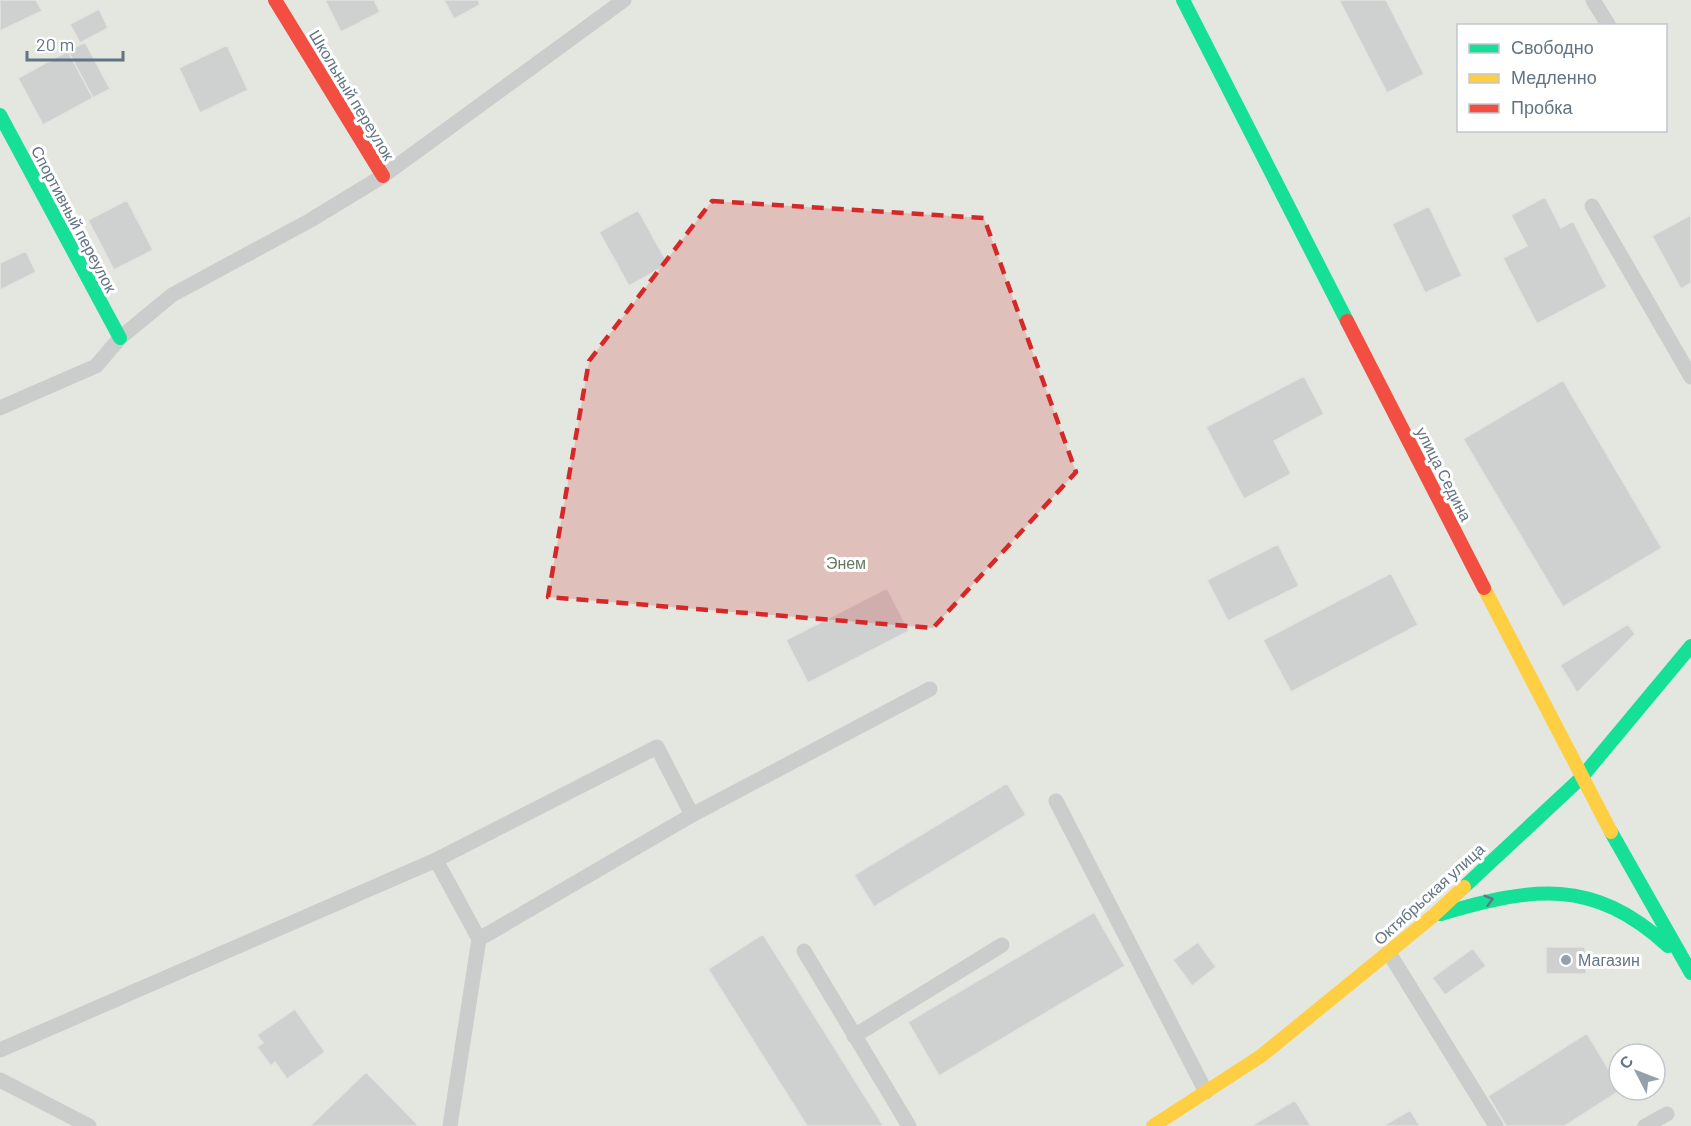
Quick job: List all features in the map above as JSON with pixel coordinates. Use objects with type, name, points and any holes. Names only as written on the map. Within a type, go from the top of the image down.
[{"type":"street","name":"Школьный переулок","points":[[275,0],[383,176]]},
{"type":"street","name":"улица Седина","points":[[1183,0],[1581,778],[1691,973]]},
{"type":"street","name":"Спортивный переулок","points":[[0,115],[120,338]]},
{"type":"street","name":"Октябрьская улица","points":[[1153,1126],[1261,1056],[1433,916],[1581,778],[1691,646]]},
{"type":"street","name":"улица Седина","points":[[1433,916],[1497,897],[1536,891],[1586,896],[1634,917],[1683,959]]},
{"type":"lane","points":[[0,408],[96,366],[120,338],[172,295],[309,221],[383,176],[624,0]]},
{"type":"lane","points":[[1593,0],[1608,24]]},
{"type":"lane","points":[[1592,206],[1691,377]]},
{"type":"lane","points":[[478,939],[692,816],[930,689]]},
{"type":"lane","points":[[0,1050],[436,860],[657,747],[692,816]]},
{"type":"lane","points":[[1056,801],[1206,1092]]},
{"type":"lane","points":[[436,860],[478,939],[450,1126]]},
{"type":"lane","points":[[854,1036],[1002,945]]},
{"type":"lane","points":[[804,951],[909,1126]]},
{"type":"lane","points":[[1389,953],[1496,1126]]},
{"type":"lane","points":[[0,1080],[89,1126]]},
{"type":"lane","points":[[1645,1126],[1667,1114]]},
{"type":"highlighted area","points":[[712,201],[984,218],[1076,472],[933,628],[548,597],[589,361]]},
{"type":"green space","name":"Энем","points":[[0,0],[1691,0],[1691,1126],[0,1126]]},
{"type":"building","points":[[0,0],[36,0],[42,11],[0,31]]},
{"type":"building","points":[[325,0],[374,0],[380,12],[341,32]]},
{"type":"building","points":[[444,0],[478,0],[480,5],[454,19]]},
{"type":"building","points":[[1339,0],[1386,0],[1424,74],[1387,93]]},
{"type":"building","points":[[99,9],[108,28],[80,43],[70,24]]},
{"type":"building","points":[[85,42],[110,89],[93,98],[68,51]]},
{"type":"building","points":[[227,45],[248,90],[200,113],[179,68]]},
{"type":"building","points":[[68,51],[93,98],[43,125],[18,78]]},
{"type":"building","points":[[1545,197],[1561,228],[1573,221],[1607,287],[1537,324],[1503,258],[1527,246],[1511,215]]},
{"type":"building","points":[[127,200],[153,250],[114,270],[88,220]]},
{"type":"building","points":[[1429,206],[1462,276],[1425,293],[1392,224]]},
{"type":"building","points":[[638,210],[668,264],[629,286],[599,232]]},
{"type":"building","points":[[1691,215],[1691,283],[1681,289],[1652,236]]},
{"type":"building","points":[[26,251],[36,272],[0,290],[0,263]]},
{"type":"building","points":[[1304,376],[1324,414],[1274,441],[1291,474],[1244,499],[1206,427]]},
{"type":"building","points":[[1563,380],[1662,548],[1563,607],[1463,439]]},
{"type":"building","points":[[1278,544],[1299,586],[1228,621],[1207,580]]},
{"type":"building","points":[[1391,573],[1418,625],[1291,692],[1263,640]]},
{"type":"building","points":[[887,588],[909,631],[808,683],[786,640]]},
{"type":"building","points":[[1628,624],[1635,634],[1577,693],[1560,665]]},
{"type":"building","points":[[1007,783],[1026,815],[874,907],[854,875]]},
{"type":"building","points":[[1094,912],[1125,966],[939,1076],[908,1022]]},
{"type":"building","points":[[763,934],[883,1125],[807,1126],[708,969]]},
{"type":"building","points":[[1198,942],[1216,967],[1192,986],[1173,960]]},
{"type":"building","name":"Магазин","points":[[1546,947],[1585,947],[1586,974],[1546,974]]},
{"type":"building","points":[[1473,948],[1486,966],[1445,995],[1432,978]]},
{"type":"building","points":[[295,1009],[325,1052],[287,1079],[275,1062],[271,1066],[257,1047],[263,1043],[257,1035]]},
{"type":"building","points":[[1587,1033],[1607,1067],[1607,1099],[1565,1126],[1506,1126],[1488,1096]]},
{"type":"building","points":[[366,1072],[419,1126],[310,1126]]},
{"type":"building","points":[[1295,1100],[1311,1126],[1251,1126]]},
{"type":"building","points":[[1410,1110],[1420,1126],[1383,1126]]},
{"type":"traffic: fast","points":[[1183,0],[1347,321]]},
{"type":"traffic: fast","points":[[0,115],[120,338]]},
{"type":"traffic: fast","points":[[1464,887],[1581,778],[1691,646]]},
{"type":"traffic: fast","points":[[1611,832],[1691,973]]},
{"type":"traffic: fast","points":[[1441,914],[1504,898],[1533,894],[1560,894],[1587,898],[1614,908],[1640,924],[1668,946]]},
{"type":"traffic: slow","points":[[1484,588],[1611,832]]},
{"type":"traffic: slow","points":[[1153,1126],[1261,1056],[1433,916],[1464,887]]},
{"type":"traffic: jam","points":[[275,0],[383,176]]},
{"type":"traffic: jam","points":[[1347,321],[1484,588]]},
{"type":"place","name":"Магазин","points":[[1566,960]]}]
